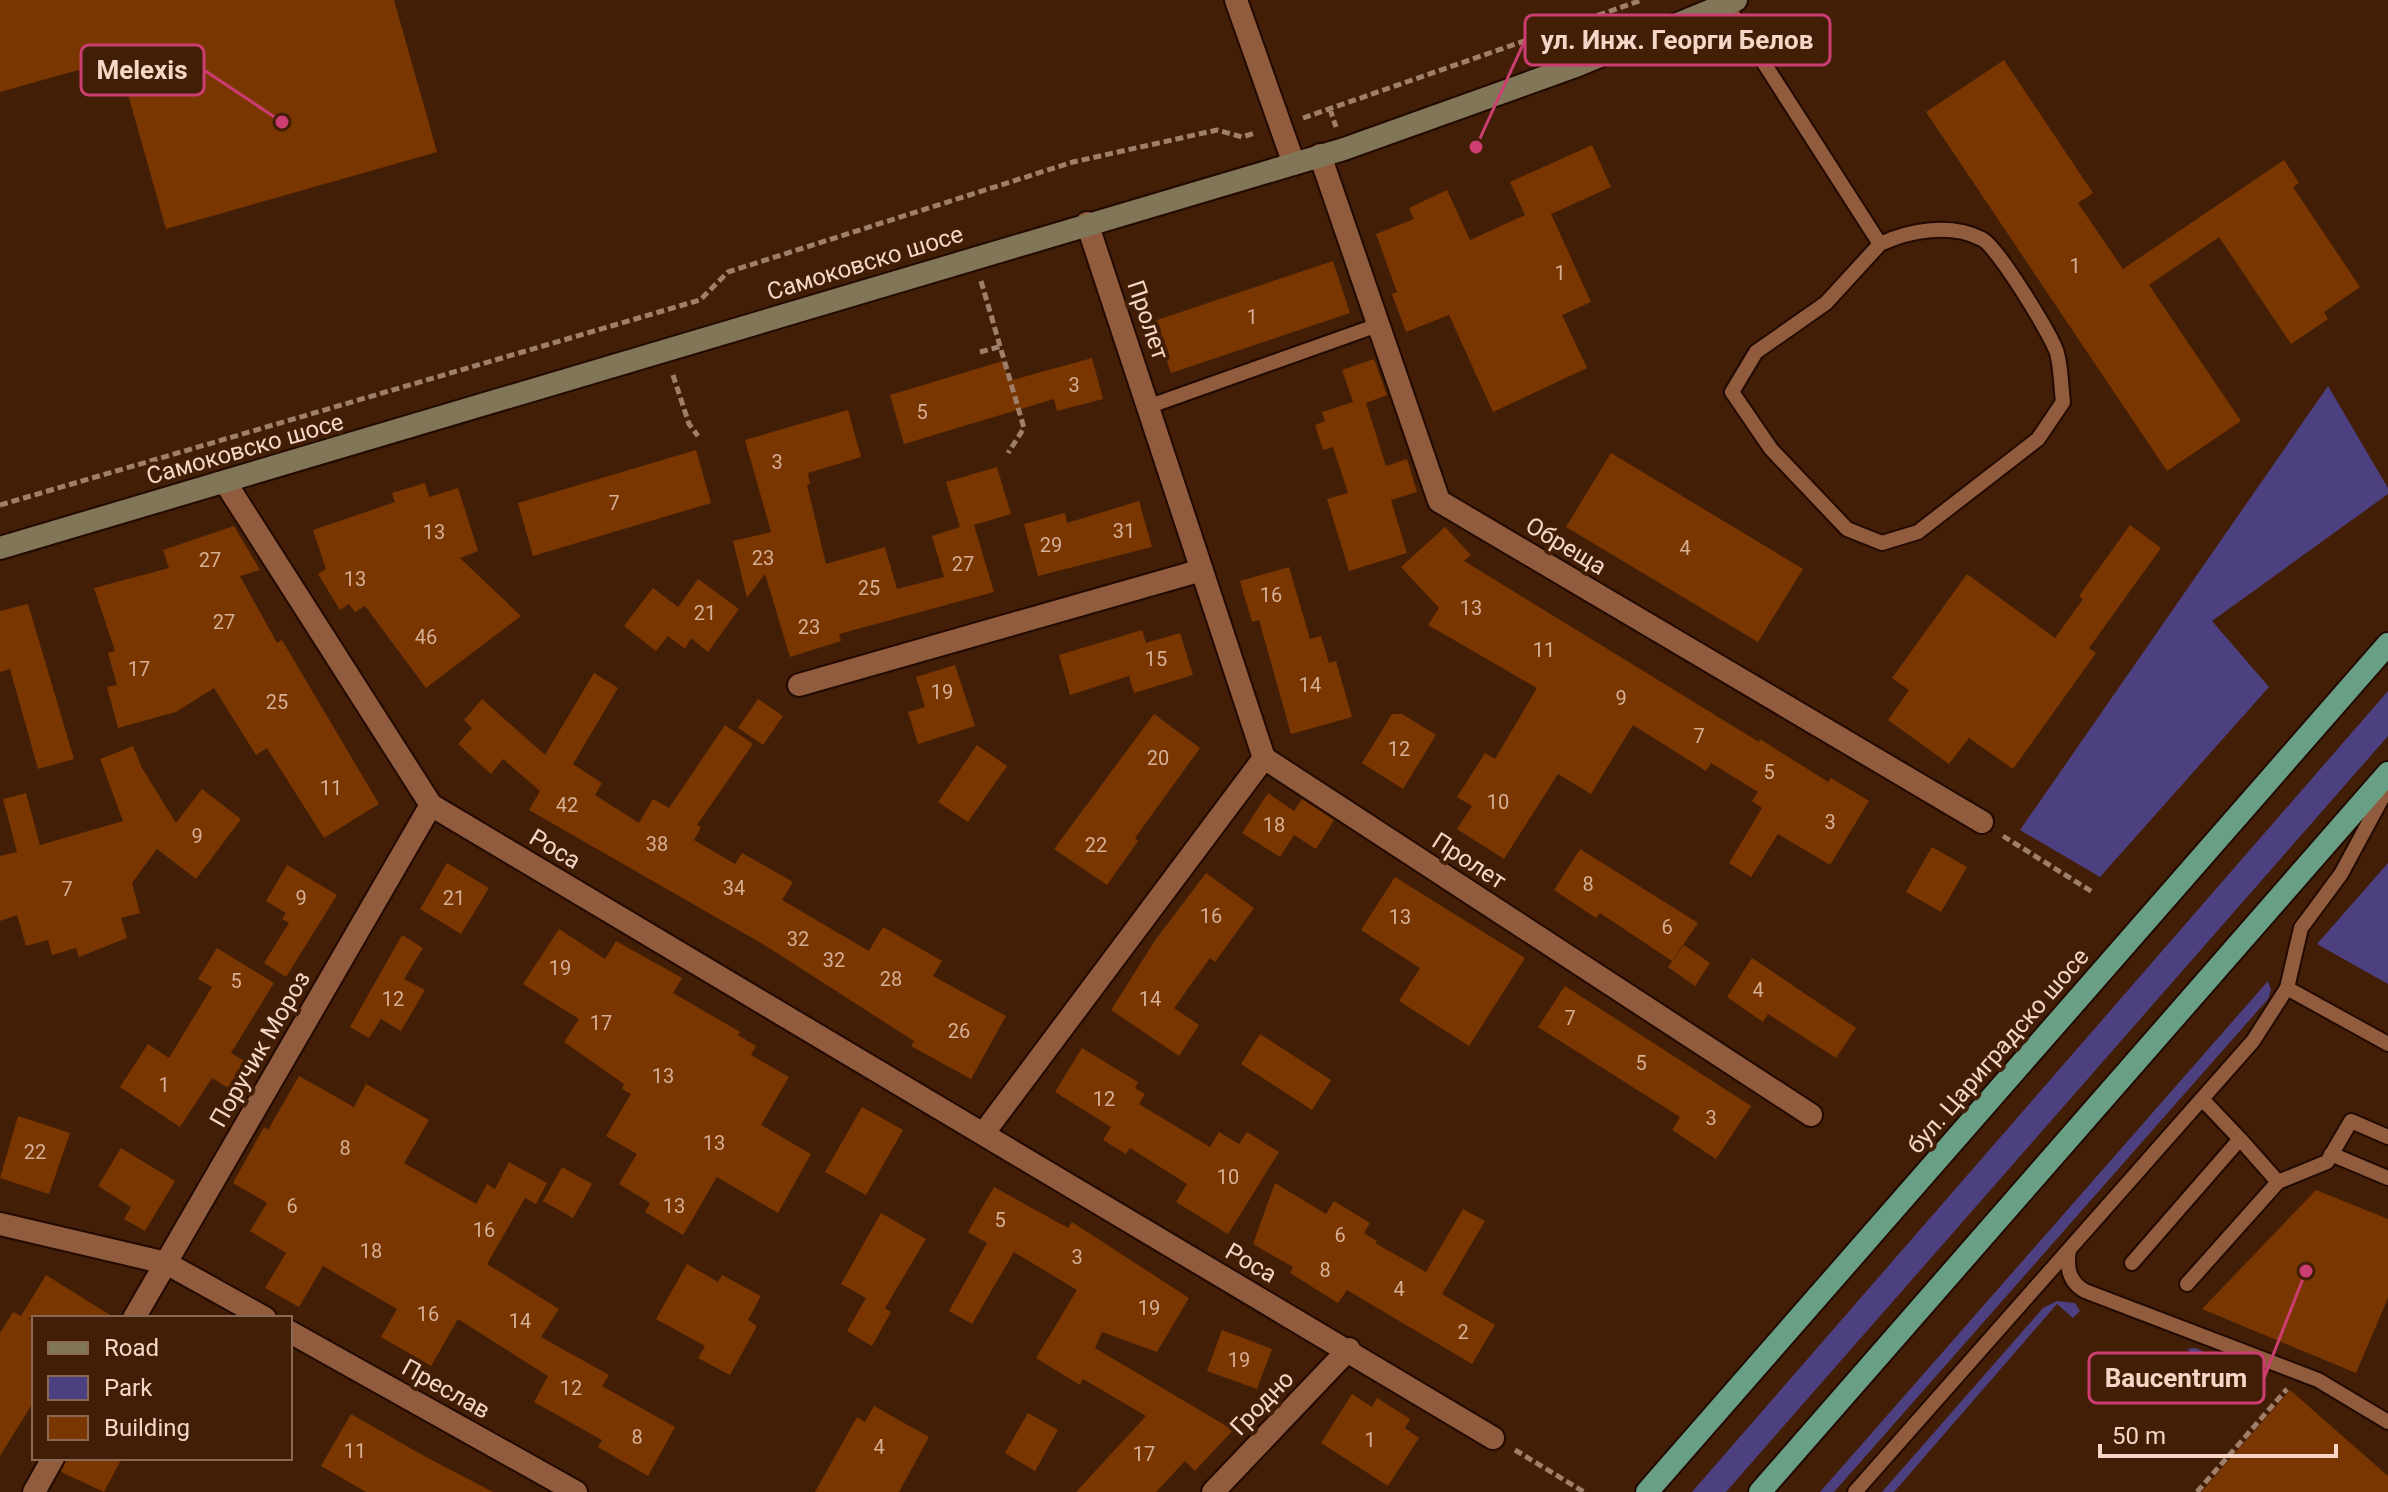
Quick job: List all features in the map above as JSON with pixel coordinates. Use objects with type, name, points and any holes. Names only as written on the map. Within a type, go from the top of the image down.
[{"type":"highway","name":"бул. Цариградско шосе","points":[[1647,1492],[2388,644]]},
{"type":"highway","points":[[1760,1492],[2388,773]]},
{"type":"main road","name":"Самоковско шосе","points":[[0,548],[1294,164],[1573,67],[1731,2]]},
{"type":"street","points":[[1236,0],[1294,164]]},
{"type":"street","name":"Обреща","points":[[1320,155],[1439,501],[1982,822]]},
{"type":"street","name":"Пролет","points":[[1087,223],[1264,758],[1811,1115]]},
{"type":"street","name":"Роса","points":[[225,482],[431,805],[1349,1349],[1493,1438]]},
{"type":"street","points":[[799,685],[1202,570]]},
{"type":"street","points":[[983,1134],[1264,758]]},
{"type":"street","name":"Поручик Мороз","points":[[135,1316],[431,805]]},
{"type":"street","points":[[0,1224],[166,1263],[261,1316]]},
{"type":"street","name":"Преслав","points":[[292,1333],[576,1492]]},
{"type":"street","name":"Гродно","points":[[1213,1492],[1349,1349]]},
{"type":"street","points":[[34,1492],[52,1460]]},
{"type":"lane","points":[[1731,2],[1880,244]]},
{"type":"lane","points":[[1956,230],[1985,240],[2008,268],[2057,351],[2063,402],[2038,439],[1918,532],[1882,543],[1847,529],[1771,449],[1732,392],[1756,352],[1826,303],[1880,244],[1902,234],[1956,230]]},
{"type":"lane","points":[[1150,406],[1378,325]]},
{"type":"lane","points":[[1855,1492],[2253,1041],[2287,988],[2301,928],[2341,874],[2388,787]]},
{"type":"lane","points":[[2287,988],[2388,1044]]},
{"type":"lane","points":[[2202,1099],[2278,1182]]},
{"type":"lane","points":[[2187,1284],[2278,1182],[2327,1162],[2351,1121],[2388,1137]]},
{"type":"lane","points":[[2132,1263],[2240,1139]]},
{"type":"lane","points":[[2331,1154],[2388,1178]]},
{"type":"lane","points":[[2069,1250],[2067,1270],[2075,1284],[2110,1301],[2301,1373],[2388,1422]]},
{"type":"path","points":[[1298,120],[1642,0]]},
{"type":"path","points":[[1330,109],[1337,129]]},
{"type":"path","points":[[0,505],[700,300],[728,272],[1073,162],[1217,130],[1242,137]]},
{"type":"path","points":[[974,257],[1024,428],[1008,453]]},
{"type":"path","points":[[980,352],[1002,346]]},
{"type":"path","points":[[666,351],[689,424],[698,436]]},
{"type":"path","points":[[1982,822],[2094,893]]},
{"type":"path","points":[[2197,1492],[2301,1373]]},
{"type":"path","points":[[1493,1438],[1584,1492]]},
{"type":"green space","points":[[2328,386],[2388,488],[2388,494],[2212,621],[2269,687],[2100,877],[2020,830]]},
{"type":"green space","points":[[2388,691],[2388,736],[1726,1492],[1692,1492]]},
{"type":"green space","points":[[2388,863],[2388,984],[2317,944]]},
{"type":"green space","points":[[2268,981],[2271,990],[2268,999],[1834,1492],[1820,1492]]},
{"type":"green space","points":[[2057,1301],[2075,1303],[2080,1311],[2073,1318],[2057,1304],[1894,1492],[1882,1492],[2043,1308]]},
{"type":"green space","points":[[2195,1348],[2224,1360],[2228,1368],[2223,1380],[2187,1349]]},
{"type":"building","points":[[0,0],[394,0],[437,152],[166,229],[118,59],[0,92]]},
{"type":"building","points":[[2004,60],[2093,193],[2078,203],[2123,269],[2284,160],[2299,183],[2293,187],[2360,287],[2324,312],[2328,319],[2291,344],[2219,237],[2149,285],[2241,421],[2167,471],[1926,112]]},
{"type":"building","points":[[1592,145],[1611,187],[1551,214],[1591,302],[1562,315],[1587,368],[1493,412],[1449,315],[1406,332],[1392,294],[1397,292],[1376,234],[1414,219],[1409,208],[1447,190],[1470,240],[1525,215],[1510,182]]},
{"type":"building","points":[[1333,261],[1350,313],[1171,373],[1154,321]]},
{"type":"building","points":[[1092,358],[1103,399],[1057,411],[1054,399],[904,444],[890,395],[1003,361],[1009,381]]},
{"type":"building","points":[[1374,359],[1387,395],[1366,403],[1386,466],[1407,459],[1417,492],[1391,500],[1407,553],[1349,571],[1327,499],[1348,493],[1333,447],[1323,450],[1315,425],[1325,421],[1322,412],[1353,402],[1342,370]]},
{"type":"building","points":[[848,410],[861,457],[808,473],[810,484],[807,485],[826,564],[885,547],[897,589],[944,577],[932,536],[960,527],[946,482],[997,467],[1011,514],[974,525],[994,592],[839,634],[841,641],[790,657],[765,574],[747,598],[733,541],[771,532],[745,440]]},
{"type":"building","points":[[696,450],[711,503],[533,556],[518,503]]},
{"type":"building","points":[[1611,453],[1803,569],[1758,642],[1566,527]]},
{"type":"building","points":[[425,483],[429,497],[458,488],[478,551],[460,558],[521,616],[426,688],[365,606],[355,612],[349,604],[340,610],[318,574],[326,569],[313,530],[395,502],[392,493]]},
{"type":"building","points":[[1139,501],[1152,547],[1038,576],[1024,524],[1065,513],[1067,523]]},
{"type":"building","points":[[2130,525],[2161,548],[2089,648],[2096,653],[2013,769],[1969,738],[1949,764],[1888,720],[1909,690],[1892,678],[1967,574],[2055,638],[2083,599],[2079,596]]},
{"type":"building","points":[[234,526],[260,570],[240,576],[277,643],[282,640],[379,804],[324,838],[267,748],[256,755],[214,688],[176,712],[118,728],[107,687],[117,685],[108,653],[115,651],[94,588],[169,568],[163,550]]},
{"type":"building","points":[[1445,527],[1471,555],[1464,561],[1759,742],[1760,739],[1828,782],[1831,778],[1869,801],[1830,865],[1778,834],[1751,877],[1729,863],[1762,808],[1752,801],[1758,792],[1711,763],[1706,771],[1633,725],[1591,794],[1558,774],[1504,859],[1457,829],[1472,806],[1457,797],[1485,753],[1495,759],[1537,688],[1428,625],[1439,608],[1401,567]]},
{"type":"building","points":[[1289,567],[1310,639],[1321,636],[1329,663],[1336,661],[1352,717],[1291,734],[1259,620],[1252,622],[1240,581]]},
{"type":"building","points":[[698,579],[739,609],[708,652],[691,638],[685,649],[668,636],[656,651],[624,626],[653,588],[678,607]]},
{"type":"building","points":[[28,604],[74,759],[38,769],[10,669],[0,672],[0,611]]},
{"type":"building","points":[[1142,630],[1146,643],[1180,633],[1193,675],[1134,693],[1129,676],[1070,695],[1059,655]]},
{"type":"building","points":[[955,665],[975,726],[918,744],[908,712],[925,707],[916,677]]},
{"type":"building","points":[[594,673],[618,688],[573,764],[602,783],[595,795],[639,823],[653,799],[669,808],[725,725],[753,744],[697,825],[701,827],[694,840],[735,864],[742,853],[793,882],[782,900],[869,951],[883,927],[942,961],[933,976],[1006,1016],[971,1079],[911,1046],[914,1041],[766,946],[529,810],[540,791],[503,759],[491,774],[458,744],[472,728],[464,720],[482,699],[545,755]]},
{"type":"building","points":[[758,699],[783,716],[763,745],[738,728]]},
{"type":"building","points":[[1154,714],[1200,748],[1135,838],[1138,841],[1107,885],[1054,849]]},
{"type":"building","points":[[1392,714],[1402,714],[1436,735],[1403,789],[1362,763]]},
{"type":"building","points":[[977,745],[1007,766],[968,822],[938,802]]},
{"type":"building","points":[[133,746],[142,768],[176,823],[202,789],[241,819],[196,879],[157,849],[132,883],[140,913],[121,918],[127,938],[79,957],[76,948],[52,955],[48,940],[26,946],[17,915],[0,921],[0,856],[17,852],[3,799],[26,793],[40,845],[123,821],[100,759]]},
{"type":"building","points":[[1268,793],[1294,811],[1302,799],[1334,820],[1316,849],[1294,835],[1280,857],[1242,833]]},
{"type":"building","points":[[1932,847],[1967,867],[1941,912],[1906,892]]},
{"type":"building","points":[[1580,849],[1698,923],[1672,961],[1600,913],[1596,918],[1554,890]]},
{"type":"building","points":[[447,863],[489,888],[461,934],[420,909]]},
{"type":"building","points":[[287,865],[337,895],[286,977],[264,963],[289,923],[282,919],[286,913],[266,901]]},
{"type":"building","points":[[1206,873],[1254,908],[1215,962],[1210,958],[1174,1008],[1199,1025],[1179,1056],[1111,1010],[1156,939]]},
{"type":"building","points":[[1395,877],[1525,958],[1469,1046],[1399,1001],[1420,968],[1361,930]]},
{"type":"building","points":[[559,929],[605,959],[616,941],[682,978],[673,993],[740,1032],[738,1035],[756,1046],[751,1055],[789,1077],[761,1125],[811,1154],[778,1213],[717,1177],[683,1235],[645,1212],[650,1203],[619,1184],[637,1154],[606,1136],[631,1094],[622,1089],[624,1084],[564,1042],[579,1019],[523,984]]},
{"type":"building","points":[[402,935],[423,948],[404,979],[425,990],[401,1031],[381,1019],[369,1038],[350,1027]]},
{"type":"building","points":[[1684,945],[1710,963],[1695,986],[1668,967]]},
{"type":"building","points":[[217,948],[274,983],[231,1053],[250,1064],[233,1091],[212,1078],[180,1127],[120,1087],[148,1044],[169,1058],[212,987],[198,979]]},
{"type":"building","points":[[1752,958],[1856,1028],[1836,1058],[1768,1014],[1763,1022],[1727,997]]},
{"type":"building","points":[[1565,986],[1751,1106],[1716,1159],[1672,1130],[1680,1117],[1538,1027]]},
{"type":"building","points":[[1260,1034],[1331,1080],[1312,1110],[1241,1064]]},
{"type":"building","points":[[1082,1048],[1138,1082],[1135,1088],[1145,1094],[1139,1104],[1210,1147],[1219,1132],[1239,1144],[1247,1132],[1279,1152],[1228,1234],[1176,1202],[1187,1184],[1130,1148],[1126,1154],[1103,1140],[1111,1127],[1055,1092]]},
{"type":"building","points":[[299,1076],[354,1107],[366,1084],[429,1120],[404,1163],[476,1204],[487,1184],[495,1189],[509,1162],[547,1183],[536,1204],[525,1198],[487,1264],[559,1309],[541,1337],[609,1375],[602,1386],[675,1427],[648,1476],[598,1447],[602,1440],[534,1402],[548,1376],[458,1319],[431,1366],[381,1337],[397,1309],[323,1266],[299,1307],[265,1288],[286,1253],[250,1231],[267,1203],[233,1183],[264,1127],[268,1130]]},
{"type":"building","points":[[862,1107],[903,1130],[866,1195],[825,1172]]},
{"type":"building","points":[[18,1116],[70,1133],[49,1194],[0,1178]]},
{"type":"building","points":[[121,1148],[175,1181],[145,1231],[124,1219],[131,1207],[98,1186]]},
{"type":"building","points":[[562,1167],[592,1184],[573,1218],[543,1201]]},
{"type":"building","points":[[1275,1183],[1326,1214],[1334,1201],[1370,1223],[1364,1233],[1377,1241],[1375,1243],[1426,1272],[1463,1209],[1485,1221],[1442,1294],[1495,1325],[1472,1364],[1347,1290],[1338,1303],[1290,1273],[1293,1267],[1253,1244]]},
{"type":"building","points":[[994,1187],[1068,1228],[1072,1222],[1189,1298],[1157,1352],[1102,1332],[1095,1348],[1233,1430],[1195,1471],[1185,1461],[1156,1492],[1076,1492],[1146,1416],[1083,1379],[1080,1385],[1036,1358],[1077,1290],[1014,1252],[972,1324],[949,1311],[987,1243],[968,1232]]},
{"type":"building","points":[[2316,1190],[2388,1219],[2388,1298],[2356,1373],[2202,1309]]},
{"type":"building","points":[[881,1213],[926,1239],[885,1308],[891,1312],[872,1346],[847,1331],[866,1298],[841,1284]]},
{"type":"building","points":[[687,1264],[718,1282],[722,1275],[761,1296],[748,1320],[757,1326],[730,1375],[698,1358],[705,1346],[656,1319]]},
{"type":"building","points":[[46,1275],[112,1316],[27,1318],[32,1320],[32,1404],[0,1456],[0,1333],[13,1312],[21,1316]]},
{"type":"building","points":[[1222,1330],[1272,1349],[1257,1389],[1207,1371]]},
{"type":"building","points":[[2290,1390],[2388,1476],[2388,1492],[2201,1492]]},
{"type":"building","points":[[1352,1394],[1372,1407],[1377,1398],[1410,1419],[1405,1428],[1419,1438],[1388,1486],[1321,1443]]},
{"type":"building","points":[[874,1406],[929,1437],[899,1492],[815,1492],[857,1417],[865,1422]]},
{"type":"building","points":[[1028,1413],[1058,1430],[1035,1471],[1005,1453]]},
{"type":"building","points":[[351,1414],[493,1492],[366,1492],[321,1466]]},
{"type":"building","points":[[66,1460],[121,1460],[104,1492],[61,1472]]},
{"type":"place","name":"Мelexis","points":[[282,122]]},
{"type":"place","name":"ул. Инж. Георги Белов","points":[[1476,147]]},
{"type":"place","name":"Baucentrum","points":[[2306,1271]]}]
